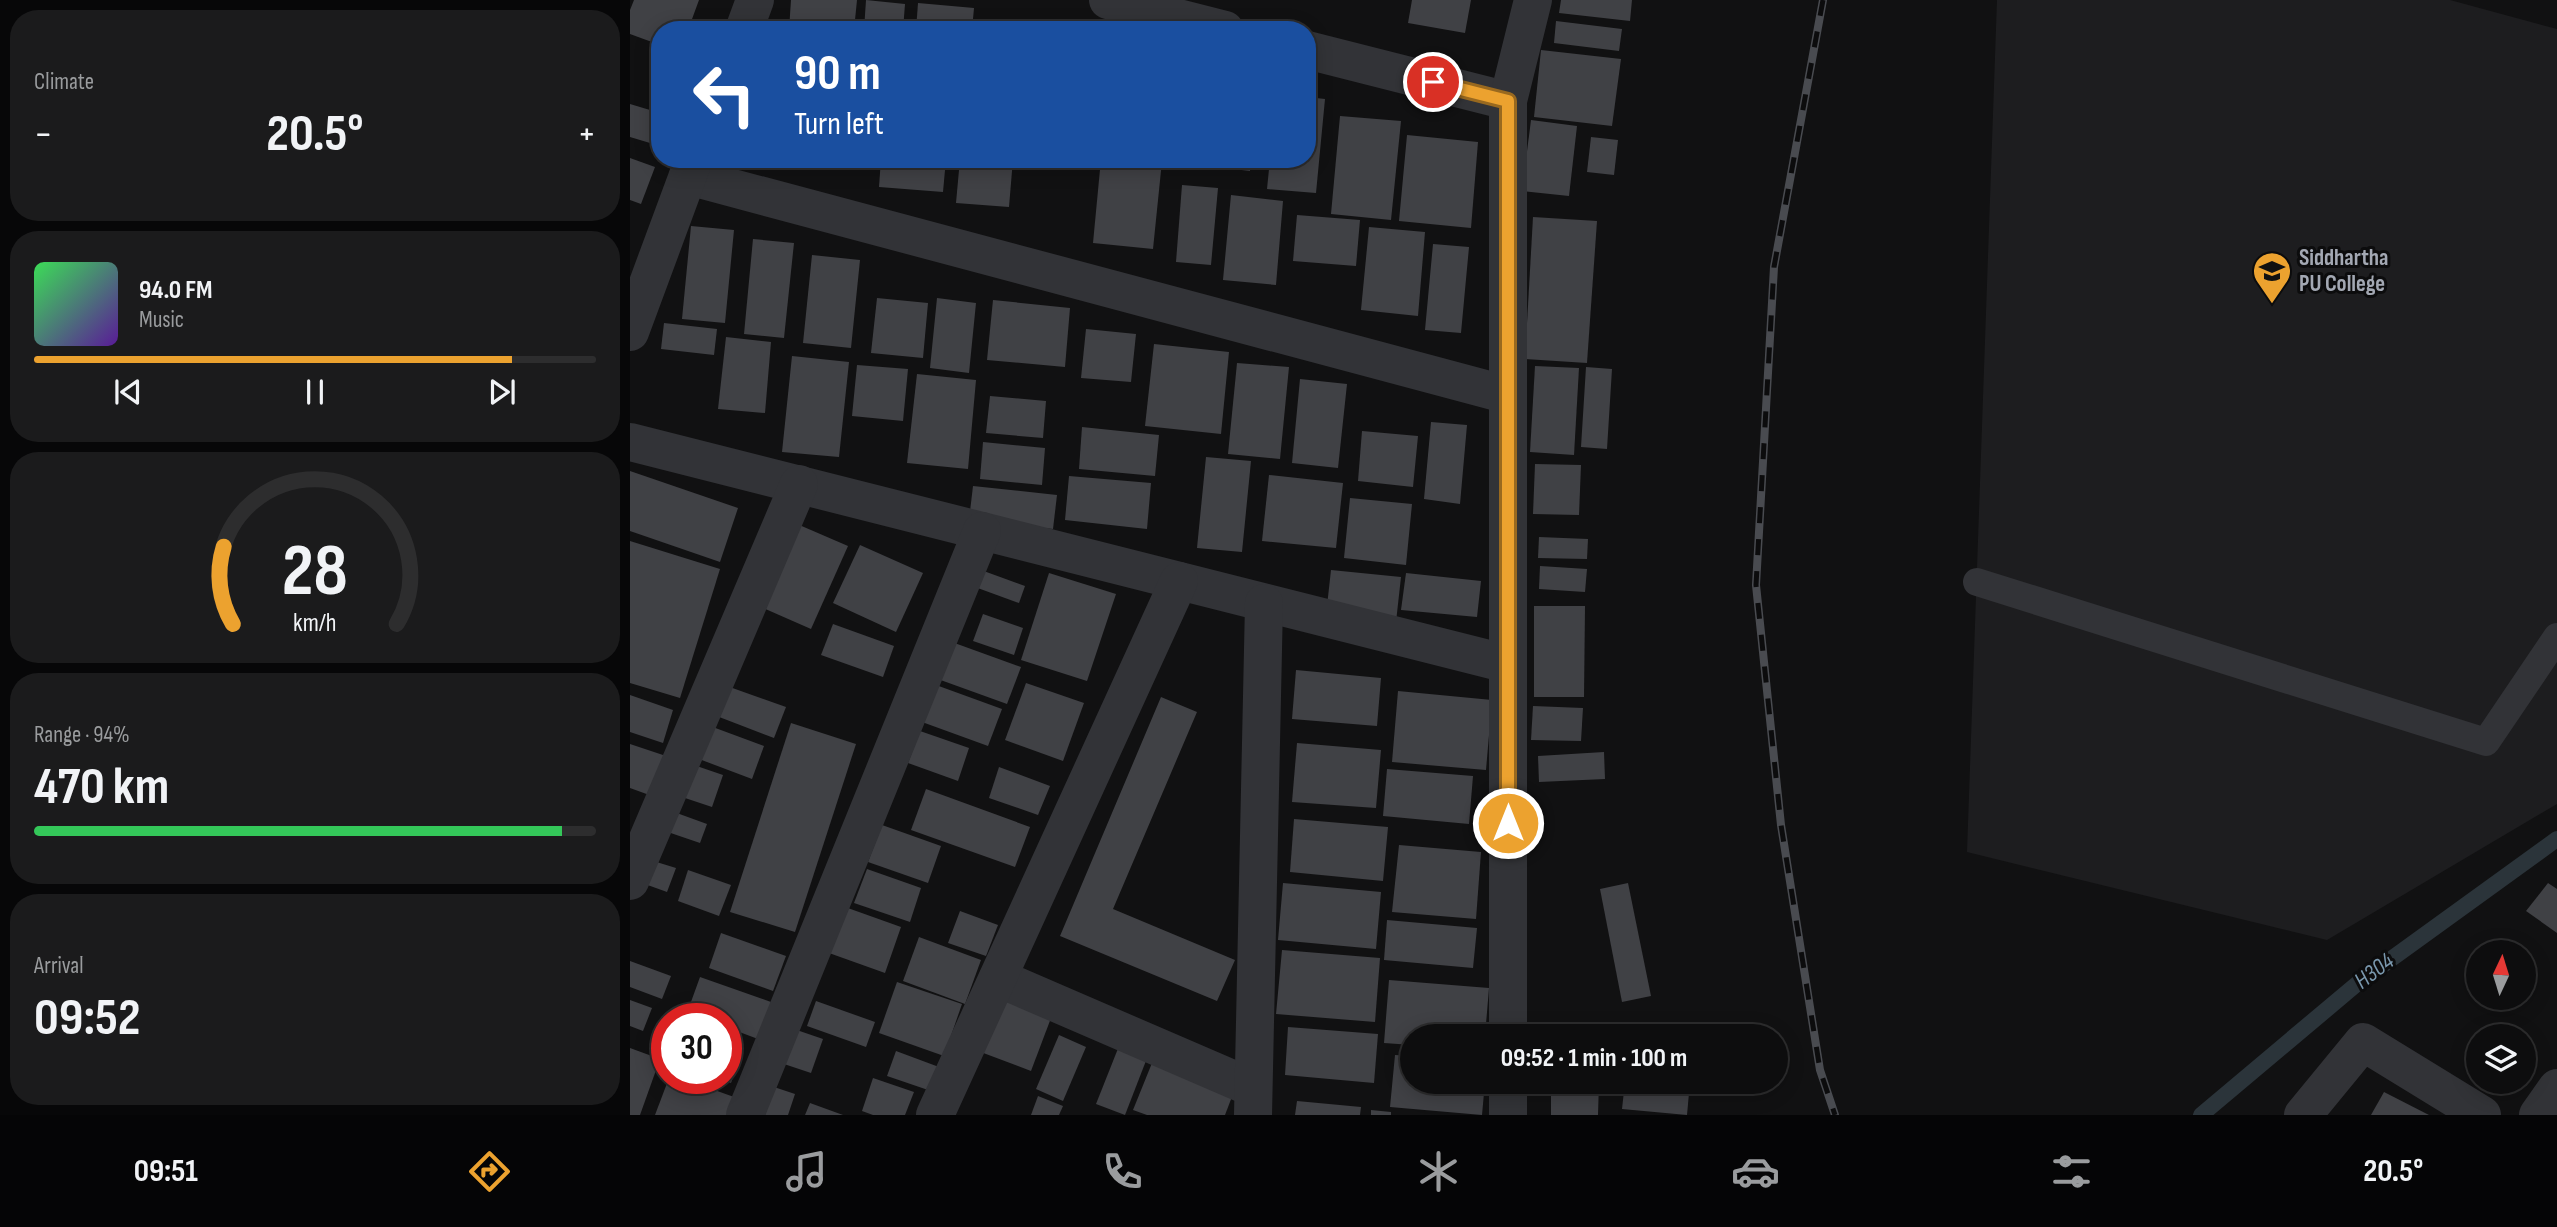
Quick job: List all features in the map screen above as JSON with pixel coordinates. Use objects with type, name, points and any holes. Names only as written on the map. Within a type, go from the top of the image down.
[{"type":"street","points":[[747,21],[755,0]]},
{"type":"street","points":[[1108,0],[1190,21]]},
{"type":"street","points":[[1508,1024],[1508,101],[1533,0]]},
{"type":"street","points":[[1316,53],[1508,101]]},
{"type":"street","points":[[630,332],[691,168],[1508,395]]},
{"type":"street","points":[[630,442],[1508,664]]},
{"type":"street","points":[[630,881],[799,484]]},
{"type":"street","points":[[746,1115],[982,531]]},
{"type":"street","points":[[935,1115],[1179,581]]},
{"type":"street","points":[[998,978],[1253,1101],[1265,603]]},
{"type":"street","points":[[2303,1115],[2363,1042],[2482,1115]]},
{"type":"street","points":[[2538,1115],[2557,1088]]},
{"type":"street","points":[[1508,1094],[1508,1115]]},
{"type":"lane","points":[[1977,582],[2486,742],[2557,637]]},
{"type":"shaded area","name":"Siddhartha PU College","points":[[1997,0],[2450,0],[2557,29],[2557,804],[2327,940],[1967,852]]},
{"type":"building","points":[[634,0],[699,0],[691,21],[651,21],[651,42],[630,34],[630,10]]},
{"type":"building","points":[[791,0],[857,0],[855,21],[790,21]]},
{"type":"building","points":[[866,0],[905,4],[904,21],[865,21]]},
{"type":"building","points":[[1412,0],[1471,0],[1465,33],[1408,23]]},
{"type":"building","points":[[1561,0],[1632,0],[1630,21],[1559,13]]},
{"type":"building","points":[[918,3],[974,8],[973,21],[917,21]]},
{"type":"building","points":[[1556,21],[1622,29],[1619,51],[1554,43]]},
{"type":"building","points":[[1541,50],[1621,59],[1612,126],[1534,117]]},
{"type":"building","points":[[1316,98],[1325,99],[1316,193],[1267,189],[1269,168],[1316,168]]},
{"type":"building","points":[[630,104],[651,110],[651,143],[630,137]]},
{"type":"building","points":[[1340,116],[1401,121],[1391,220],[1331,214]]},
{"type":"building","points":[[1531,120],[1577,126],[1569,196],[1522,191]]},
{"type":"building","points":[[1407,135],[1478,142],[1471,228],[1399,221]]},
{"type":"building","points":[[1591,137],[1618,140],[1614,175],[1587,172]]},
{"type":"building","points":[[630,158],[655,168],[641,204],[630,200]]},
{"type":"building","points":[[880,168],[945,168],[943,192],[879,187]]},
{"type":"building","points":[[959,168],[1012,168],[1009,207],[956,203]]},
{"type":"building","points":[[1100,168],[1161,168],[1153,249],[1093,243]]},
{"type":"building","points":[[1224,168],[1250,168],[1250,171]]},
{"type":"building","points":[[1182,185],[1218,188],[1211,265],[1176,262]]},
{"type":"building","points":[[1231,195],[1283,201],[1276,285],[1223,280]]},
{"type":"building","points":[[1297,215],[1360,220],[1356,266],[1293,261]]},
{"type":"building","points":[[1533,217],[1597,221],[1587,363],[1525,359]]},
{"type":"building","points":[[691,226],[734,230],[725,323],[682,319]]},
{"type":"building","points":[[1369,227],[1425,232],[1418,316],[1361,310]]},
{"type":"building","points":[[753,239],[794,243],[784,338],[744,334]]},
{"type":"building","points":[[1433,244],[1469,247],[1461,333],[1425,330]]},
{"type":"building","points":[[812,255],[860,260],[851,348],[803,343]]},
{"type":"building","points":[[877,298],[928,303],[923,358],[871,353]]},
{"type":"building","points":[[937,298],[976,303],[969,373],[930,368]]},
{"type":"building","points":[[993,300],[1070,308],[1065,367],[987,360]]},
{"type":"building","points":[[664,323],[717,329],[714,355],[661,349]]},
{"type":"building","points":[[1086,329],[1136,334],[1131,382],[1081,378]]},
{"type":"building","points":[[726,337],[771,342],[765,413],[718,409]]},
{"type":"building","points":[[1154,344],[1229,352],[1221,434],[1145,426]]},
{"type":"building","points":[[792,356],[849,362],[839,457],[782,452]]},
{"type":"building","points":[[1237,363],[1289,367],[1280,459],[1228,454]]},
{"type":"building","points":[[857,365],[908,369],[903,421],[852,416]]},
{"type":"building","points":[[1535,366],[1579,368],[1574,455],[1530,452]]},
{"type":"building","points":[[1586,367],[1612,369],[1607,449],[1581,447]]},
{"type":"building","points":[[917,374],[976,380],[968,469],[907,463]]},
{"type":"building","points":[[1300,379],[1347,384],[1338,468],[1292,463]]},
{"type":"building","points":[[990,396],[1046,401],[1043,438],[986,433]]},
{"type":"building","points":[[1431,422],[1467,425],[1460,504],[1424,499]]},
{"type":"building","points":[[1082,427],[1159,435],[1155,476],[1079,469]]},
{"type":"building","points":[[1362,431],[1418,436],[1413,487],[1358,481]]},
{"type":"building","points":[[983,442],[1045,448],[1042,485],[980,479]]},
{"type":"building","points":[[1206,457],[1251,461],[1242,552],[1197,548]]},
{"type":"building","points":[[1535,464],[1581,465],[1579,515],[1533,514]]},
{"type":"building","points":[[630,471],[738,508],[720,562],[630,531]]},
{"type":"building","points":[[1269,475],[1343,483],[1336,548],[1262,541]]},
{"type":"building","points":[[1069,476],[1151,483],[1147,529],[1065,520]]},
{"type":"building","points":[[973,486],[1057,495],[1053,529],[969,520]]},
{"type":"building","points":[[1350,498],[1412,504],[1406,565],[1344,558]]},
{"type":"building","points":[[797,524],[848,546],[811,629],[761,607]]},
{"type":"building","points":[[1539,537],[1588,539],[1587,559],[1538,558]]},
{"type":"building","points":[[630,541],[720,569],[680,698],[630,683]]},
{"type":"building","points":[[860,545],[923,573],[896,632],[833,603]]},
{"type":"building","points":[[970,566],[1025,586],[1019,603],[964,583]]},
{"type":"building","points":[[1540,566],[1587,569],[1585,592],[1539,589]]},
{"type":"building","points":[[1331,570],[1401,577],[1396,622],[1326,615]]},
{"type":"building","points":[[1049,573],[1116,594],[1087,681],[1021,660]]},
{"type":"building","points":[[1406,573],[1481,581],[1477,617],[1401,610]]},
{"type":"building","points":[[1534,606],[1585,606],[1584,697],[1534,697]]},
{"type":"building","points":[[983,614],[1023,628],[1014,655],[973,641]]},
{"type":"building","points":[[833,624],[894,646],[883,677],[821,655]]},
{"type":"building","points":[[949,641],[1021,667],[1007,704],[935,678]]},
{"type":"building","points":[[1296,670],[1381,678],[1377,726],[1292,719]]},
{"type":"building","points":[[1026,683],[1084,703],[1063,761],[1005,740]]},
{"type":"building","points":[[724,685],[786,707],[774,738],[714,715]]},
{"type":"building","points":[[936,685],[1002,709],[988,746],[922,722]]},
{"type":"building","points":[[1398,691],[1492,700],[1486,770],[1392,762]]},
{"type":"building","points":[[630,695],[673,710],[663,743],[630,732]]},
{"type":"building","points":[[1161,697],[1197,712],[1113,909],[1235,960],[1217,1001],[1060,936]]},
{"type":"building","points":[[1533,706],[1583,708],[1581,741],[1531,740]]},
{"type":"building","points":[[791,723],[856,744],[795,932],[730,912]]},
{"type":"building","points":[[710,726],[764,746],[752,779],[699,759]]},
{"type":"building","points":[[920,731],[969,748],[958,781],[908,763]]},
{"type":"building","points":[[1297,743],[1381,750],[1376,808],[1292,802]]},
{"type":"building","points":[[630,744],[666,756],[652,796],[630,788]]},
{"type":"building","points":[[1604,752],[1605,779],[1539,782],[1538,756]]},
{"type":"building","points":[[685,762],[723,775],[712,807],[673,794]]},
{"type":"building","points":[[999,767],[1050,786],[1038,815],[989,798]]},
{"type":"building","points":[[1387,769],[1473,776],[1469,824],[1383,816]]},
{"type":"building","points":[[926,789],[1030,827],[1015,867],[911,830]]},
{"type":"building","points":[[663,808],[707,824],[700,843],[656,828]]},
{"type":"building","points":[[1294,819],[1388,827],[1383,881],[1290,872]]},
{"type":"building","points":[[882,825],[941,846],[928,883],[868,862]]},
{"type":"building","points":[[1399,845],[1481,852],[1476,919],[1392,912]]},
{"type":"building","points":[[650,860],[676,868],[667,892],[642,883]]},
{"type":"building","points":[[867,869],[921,888],[910,922],[854,903]]},
{"type":"building","points":[[688,870],[731,885],[719,916],[678,901]]},
{"type":"building","points":[[1283,883],[1381,892],[1376,949],[1278,940]]},
{"type":"building","points":[[1628,883],[1651,996],[1622,1002],[1600,889]]},
{"type":"building","points":[[2548,883],[2557,889],[2557,933],[2526,911]]},
{"type":"building","points":[[845,907],[901,927],[885,973],[829,953]]},
{"type":"building","points":[[960,911],[998,925],[986,956],[948,943]]},
{"type":"building","points":[[1387,920],[1477,928],[1473,968],[1384,960]]},
{"type":"building","points":[[721,933],[786,956],[773,991],[709,968]]},
{"type":"building","points":[[919,937],[981,960],[965,1004],[903,981]]},
{"type":"building","points":[[1282,950],[1380,958],[1375,1022],[1276,1014]]},
{"type":"building","points":[[630,961],[671,976],[662,999],[630,987]]},
{"type":"building","points":[[700,977],[771,1002],[758,1039],[742,1033],[742,1003],[691,1003]]},
{"type":"building","points":[[1389,980],[1489,988],[1486,1024],[1400,1024],[1400,1044],[1384,1043]]},
{"type":"building","points":[[897,982],[962,1004],[944,1056],[879,1033]]},
{"type":"building","points":[[998,998],[1051,1018],[1031,1071],[978,1051]]},
{"type":"building","points":[[630,1000],[651,1008],[643,1031],[630,1026]]},
{"type":"building","points":[[816,1001],[875,1022],[866,1047],[807,1026]]},
{"type":"building","points":[[788,1027],[823,1039],[811,1073],[775,1061]]},
{"type":"building","points":[[1288,1027],[1378,1034],[1374,1083],[1285,1075]]},
{"type":"building","points":[[1059,1035],[1086,1047],[1063,1101],[1036,1089]]},
{"type":"building","points":[[1121,1041],[1149,1053],[1125,1115],[1096,1104]]},
{"type":"building","points":[[630,1048],[651,1056],[651,1084],[640,1115],[630,1115]]},
{"type":"building","points":[[896,1051],[939,1067],[931,1091],[887,1076]]},
{"type":"building","points":[[1395,1055],[1400,1055],[1400,1094],[1484,1094],[1482,1115],[1390,1107]]},
{"type":"building","points":[[1152,1063],[1233,1094],[1225,1115],[1147,1115],[1133,1110]]},
{"type":"building","points":[[873,1078],[914,1092],[905,1115],[873,1115],[862,1111]]},
{"type":"building","points":[[774,1087],[795,1094],[788,1115],[765,1115]]},
{"type":"building","points":[[2384,1092],[2429,1115],[2371,1115]]},
{"type":"building","points":[[663,1094],[726,1094],[734,1097],[727,1115],[655,1115]]},
{"type":"building","points":[[1551,1094],[1599,1094],[1598,1115],[1551,1115]]},
{"type":"building","points":[[1624,1094],[1689,1094],[1687,1115],[1622,1109]]},
{"type":"building","points":[[1038,1096],[1063,1106],[1059,1115],[1031,1115]]},
{"type":"building","points":[[1297,1101],[1361,1107],[1360,1115],[1295,1115]]},
{"type":"building","points":[[810,1103],[843,1115],[805,1115]]},
{"type":"building","points":[[1371,1110],[1391,1112],[1391,1115],[1371,1115]]},
{"type":"waterway","name":"H304","points":[[2201,1115],[2358,983],[2557,839]]},
{"type":"railway","points":[[1823,0],[1774,267],[1756,585],[1781,825],[1820,1070],[1835,1115]]},
{"type":"place","name":"Siddhartha PU College","points":[[2272,305]]},
{"type":"route","points":[[1433,82],[1508,101],[1508,823]]}]
